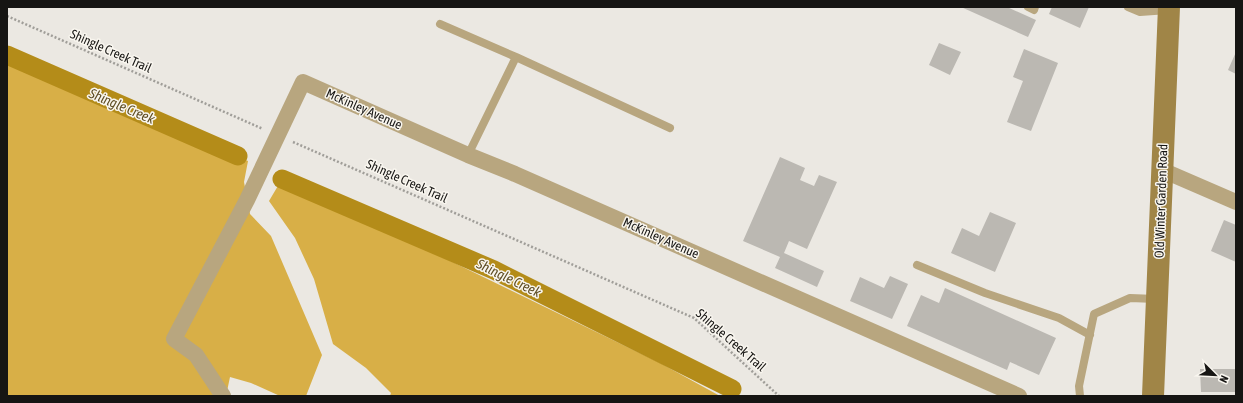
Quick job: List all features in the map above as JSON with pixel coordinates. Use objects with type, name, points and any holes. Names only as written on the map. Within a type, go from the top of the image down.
[{"type":"main road","name":"Old Winter Garden Road","points":[[1153,396],[1169,9]]},
{"type":"street","name":"McKinley Avenue","points":[[278,136],[303,82],[468,155],[516,174],[1019,396]]},
{"type":"street","points":[[223,396],[196,355],[174,339],[247,200],[278,136]]},
{"type":"street","points":[[1162,170],[1236,202]]},
{"type":"lane","points":[[1028,7],[1034,10],[1035,7]]},
{"type":"lane","points":[[1128,7],[1140,12],[1169,9]]},
{"type":"lane","points":[[440,24],[516,57],[670,128]]},
{"type":"lane","points":[[468,155],[516,57]]},
{"type":"lane","points":[[917,265],[985,293],[1059,318],[1090,335]]},
{"type":"lane","points":[[1080,396],[1079,386],[1094,314],[1130,298],[1157,299]]},
{"type":"path","name":"Shingle Creek Trail","points":[[7,16],[694,318],[779,396]]},
{"type":"shaded area","points":[[7,55],[248,161],[244,182],[250,214],[271,236],[322,355],[306,396],[280,396],[251,383],[230,377],[226,396],[7,396]]},
{"type":"shaded area","points":[[282,179],[660,363],[720,396],[390,396],[391,393],[366,368],[333,344],[314,279],[295,238],[269,201]]},
{"type":"building","points":[[961,7],[1007,7],[1036,20],[1028,37]]},
{"type":"building","points":[[1052,7],[1089,7],[1080,28],[1049,14]]},
{"type":"building","points":[[939,43],[961,52],[950,75],[929,65]]},
{"type":"building","points":[[1024,49],[1058,63],[1031,131],[1007,122],[1023,81],[1013,77]]},
{"type":"building","points":[[1236,52],[1236,74],[1228,70]]},
{"type":"building","points":[[780,157],[805,168],[800,180],[814,186],[819,175],[837,182],[807,249],[789,241],[784,253],[824,271],[817,287],[775,268],[780,257],[743,241]]},
{"type":"building","points":[[990,212],[1016,223],[995,272],[951,253],[962,228],[979,236]]},
{"type":"building","points":[[1224,220],[1236,225],[1236,262],[1211,251]]},
{"type":"building","points":[[890,276],[908,284],[892,319],[850,301],[860,277],[884,288]]},
{"type":"building","points":[[945,288],[1056,338],[1039,375],[1010,362],[1007,370],[907,326],[921,295],[939,303]]},
{"type":"building","points":[[1200,369],[1236,369],[1236,392],[1201,392]]},
{"type":"waterway","name":"Shingle Creek","points":[[7,55],[238,156]]},
{"type":"waterway","name":"Shingle Creek","points":[[282,179],[494,270],[732,389]]}]
